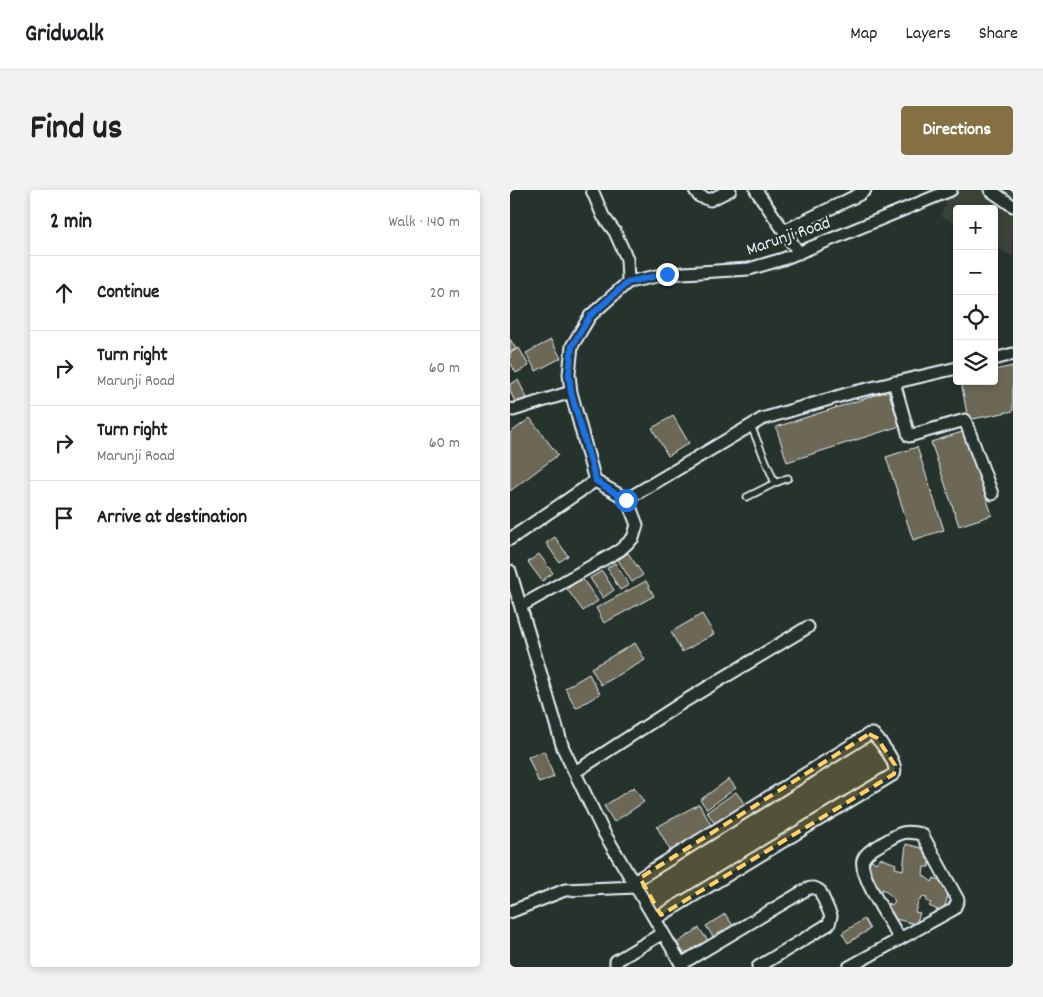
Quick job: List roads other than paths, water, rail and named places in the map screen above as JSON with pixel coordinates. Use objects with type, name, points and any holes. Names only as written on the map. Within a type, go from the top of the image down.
[{"type":"street","points":[[521,606],[620,550],[633,538],[637,525],[626,500],[596,481],[571,392],[569,374],[572,346],[590,316],[628,282],[627,259],[615,232],[603,216],[592,190]]},
{"type":"street","points":[[695,190],[699,196],[710,200],[730,190]]},
{"type":"street","points":[[756,190],[799,253]]},
{"type":"street","points":[[784,231],[865,190]]},
{"type":"street","name":"Marunji Road","points":[[628,282],[667,274],[749,269],[799,253],[951,190]]},
{"type":"street","points":[[990,190],[1013,206]]},
{"type":"street","points":[[998,358],[1013,354]]},
{"type":"street","points":[[626,500],[762,419],[850,393],[953,369]]},
{"type":"street","points":[[894,382],[909,436],[965,420],[992,494]]},
{"type":"street","points":[[510,409],[513,410],[571,392]]},
{"type":"street","points":[[510,540],[596,481]]},
{"type":"street","points":[[510,571],[563,748],[603,831],[658,917],[663,933],[688,964],[807,889],[812,887],[820,891],[829,910],[831,922],[758,967]]},
{"type":"street","points":[[575,772],[680,704],[808,627]]},
{"type":"street","points":[[510,912],[565,890],[636,882],[869,734],[873,734],[877,738],[895,765],[896,770],[894,774],[658,917]]},
{"type":"street","points":[[849,967],[900,939],[954,909],[958,900],[922,834],[908,831],[900,833],[867,853],[862,867],[869,885],[900,939]]},
{"type":"street","points":[[616,967],[616,961],[663,933]]},
{"type":"lane","points":[[751,426],[775,483]]},
{"type":"lane","points":[[747,497],[788,478]]}]
